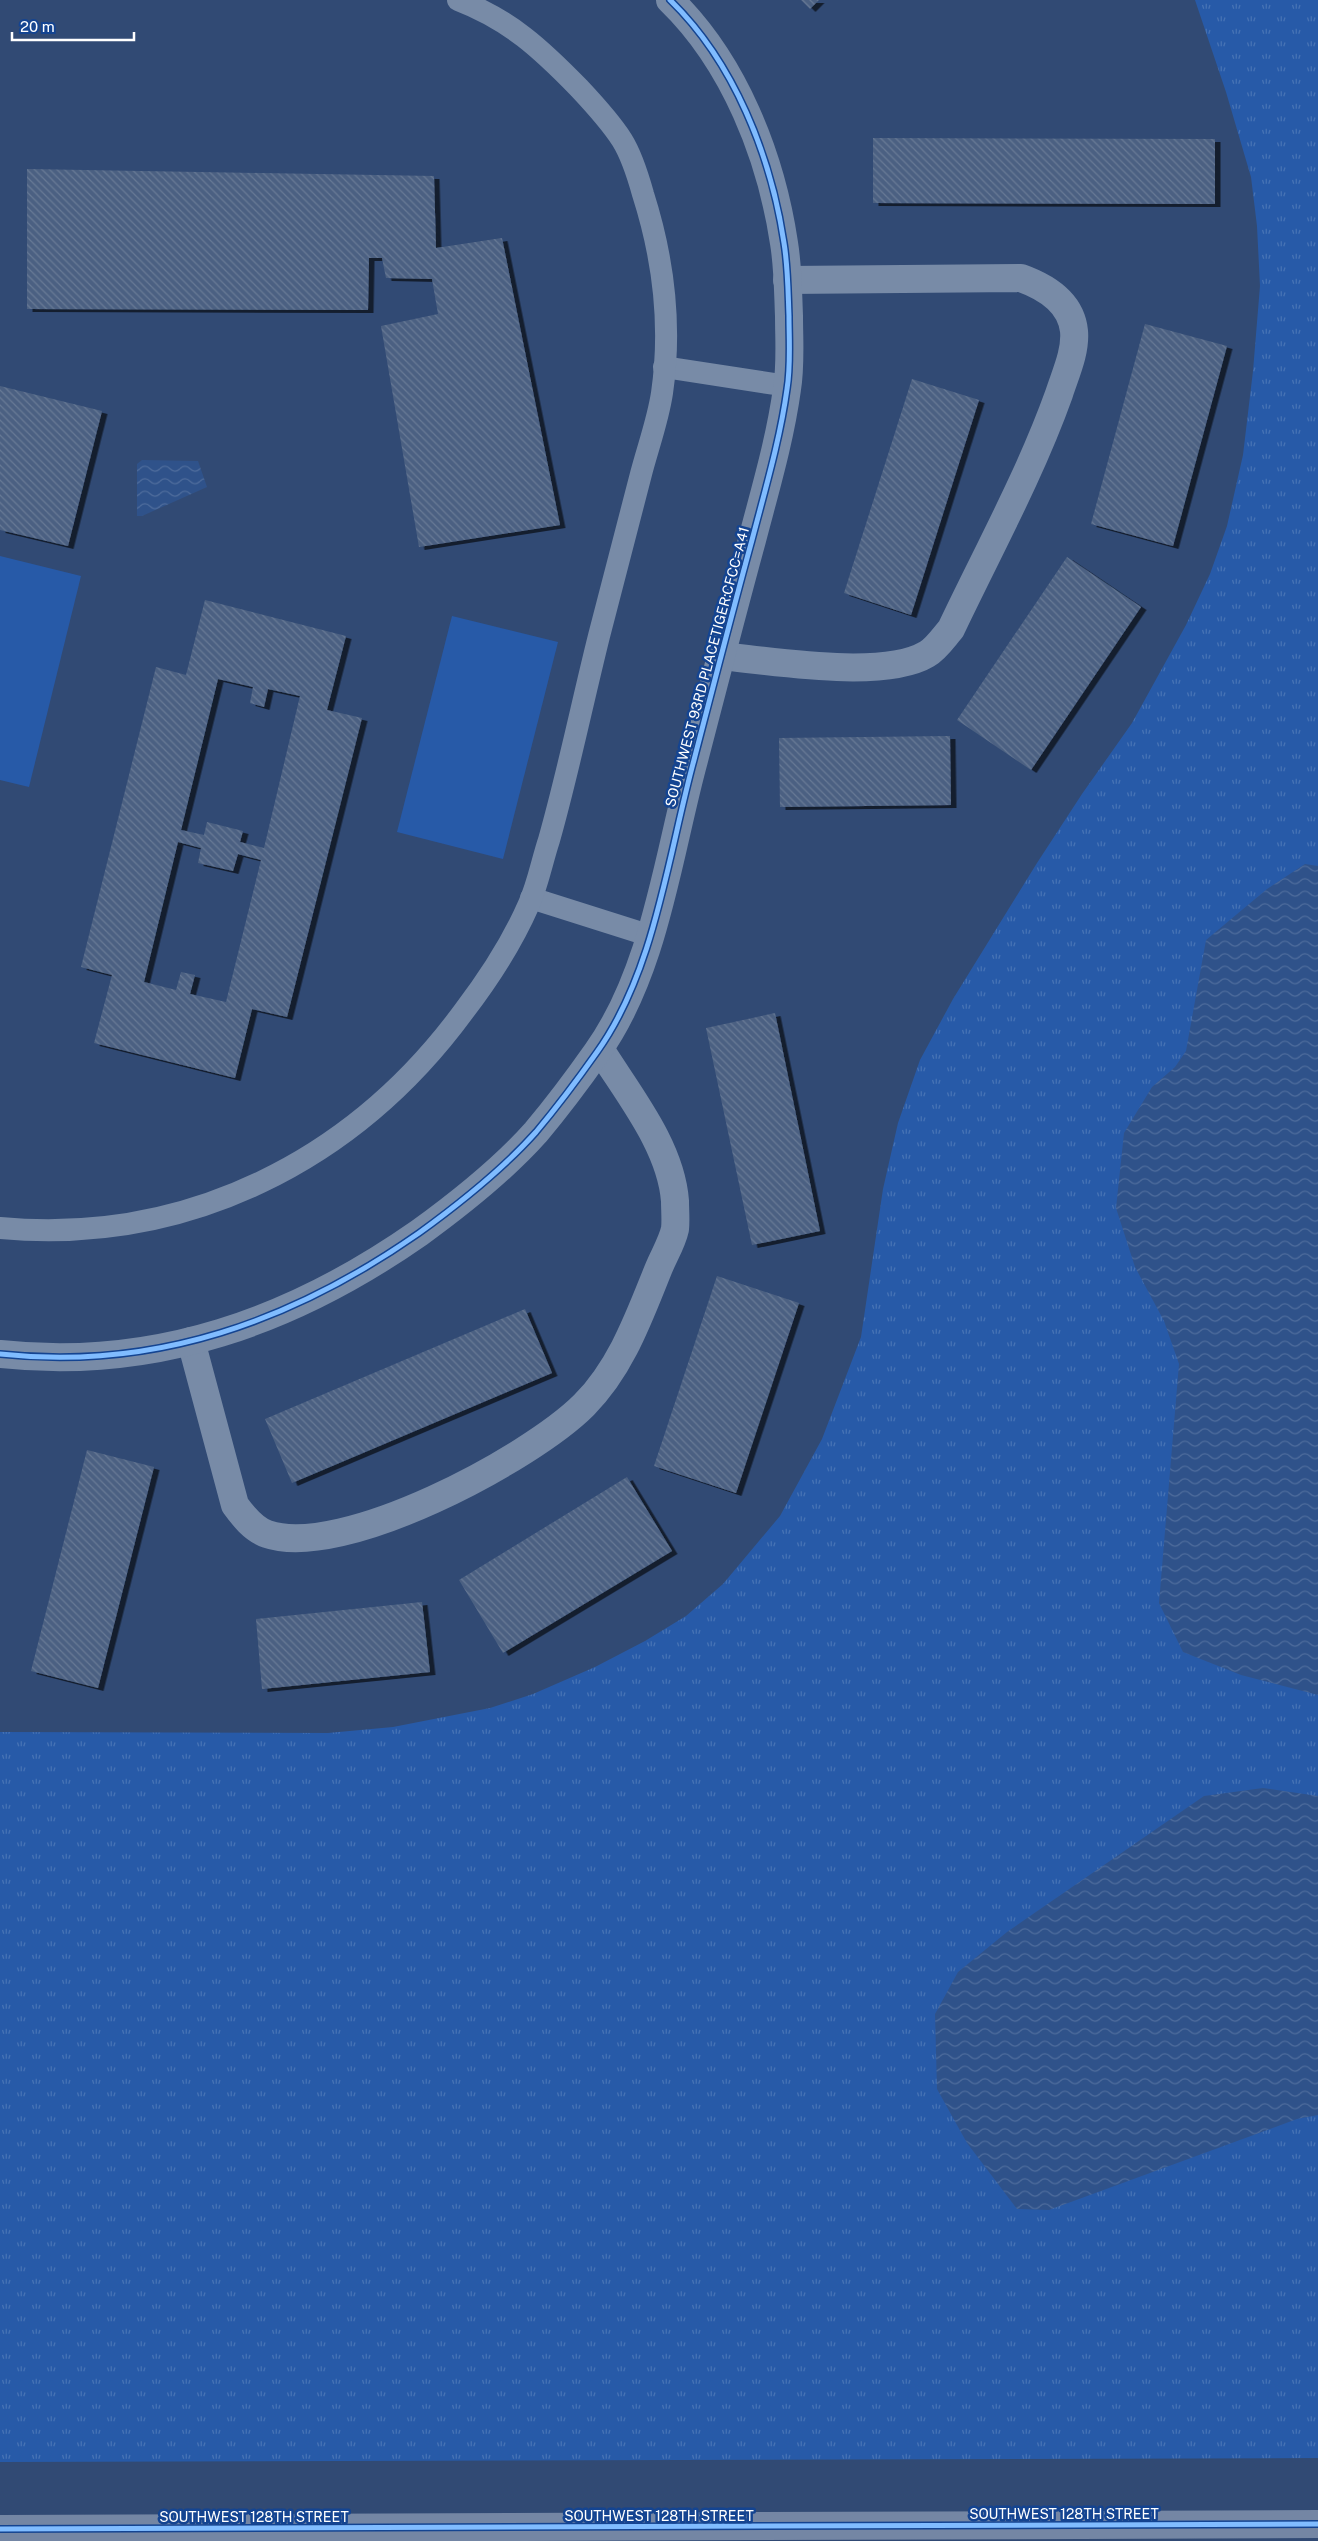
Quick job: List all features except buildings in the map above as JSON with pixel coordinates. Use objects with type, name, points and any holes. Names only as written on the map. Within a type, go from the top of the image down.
[{"type":"street","name":"SOUTHWEST 93RD PLACETIGER:CFCC=A41","points":[[0,1354],[31,1358],[90,1358],[136,1353],[191,1341],[264,1320],[346,1279],[403,1244],[459,1204],[534,1134],[600,1049],[630,991],[651,936],[686,789],[770,470],[788,386],[787,280],[784,244],[771,183],[749,122],[718,58],[702,36],[670,0]]},
{"type":"street","points":[[721,656],[844,667],[890,664],[927,654],[951,629],[1043,438],[1070,362],[1074,332],[1068,310],[1054,294],[1038,284],[1021,278],[787,280]]},
{"type":"street","points":[[191,1341],[235,1505],[247,1521],[265,1534],[288,1539],[314,1538],[383,1520],[436,1500],[510,1460],[565,1422],[597,1391],[623,1351],[636,1326],[675,1229],[675,1200],[662,1151],[600,1049]]},
{"type":"street","name":"SOUTHWEST 128TH STREET","points":[[0,2529],[274,2534],[1260,2533],[1318,2524]]},
{"type":"lane","points":[[0,1228],[80,1230],[129,1225],[178,1214],[268,1180],[326,1147],[358,1124],[386,1099],[449,1032],[486,983],[512,941],[532,898],[558,808],[598,641],[662,393],[667,329],[666,294],[651,219],[637,173],[623,142],[597,107],[534,42],[490,14],[458,0]]},
{"type":"lane","points":[[664,367],[788,386]]},
{"type":"lane","points":[[532,898],[651,936]]},
{"type":"green space","points":[[1195,0],[1318,0],[1318,2458],[0,2462],[0,1732],[328,1733],[393,1727],[490,1708],[533,1694],[595,1667],[645,1641],[686,1616],[723,1584],[780,1516],[822,1439],[861,1337],[883,1189],[898,1123],[920,1060],[953,999],[1037,863],[1082,794],[1132,723],[1186,625],[1210,574],[1227,526],[1243,455],[1253,371],[1260,286],[1257,226],[1251,177],[1226,92]]},
{"type":"green space","points":[[0,556],[81,576],[29,787],[0,780]]},
{"type":"green space","points":[[452,616],[558,642],[503,859],[397,832]]},
{"type":"water","points":[[142,460],[198,461],[207,487],[142,516],[137,516],[137,464]]},
{"type":"water","points":[[1305,864],[1318,866],[1318,1695],[1241,1675],[1183,1652],[1159,1603],[1179,1364],[1164,1321],[1135,1267],[1116,1208],[1124,1133],[1152,1087],[1175,1067],[1186,1051],[1206,940],[1267,889]]},
{"type":"water","points":[[1263,1788],[1318,1796],[1318,2115],[1297,2119],[1049,2210],[1017,2209],[967,2143],[937,2089],[935,2014],[958,1972],[1007,1932],[1204,1796]]},
{"type":"cycle path","points":[[0,1354],[57,1357],[113,1355],[167,1346],[220,1333],[272,1314],[322,1291],[371,1264],[419,1233],[495,1173],[523,1146],[560,1103],[597,1052],[617,1020],[633,986],[658,911],[694,760],[772,465],[784,408],[790,352],[788,280],[784,243],[770,177],[759,144],[731,81],[693,25],[670,0]]},
{"type":"cycle path","points":[[0,2529],[1318,2524]]}]
